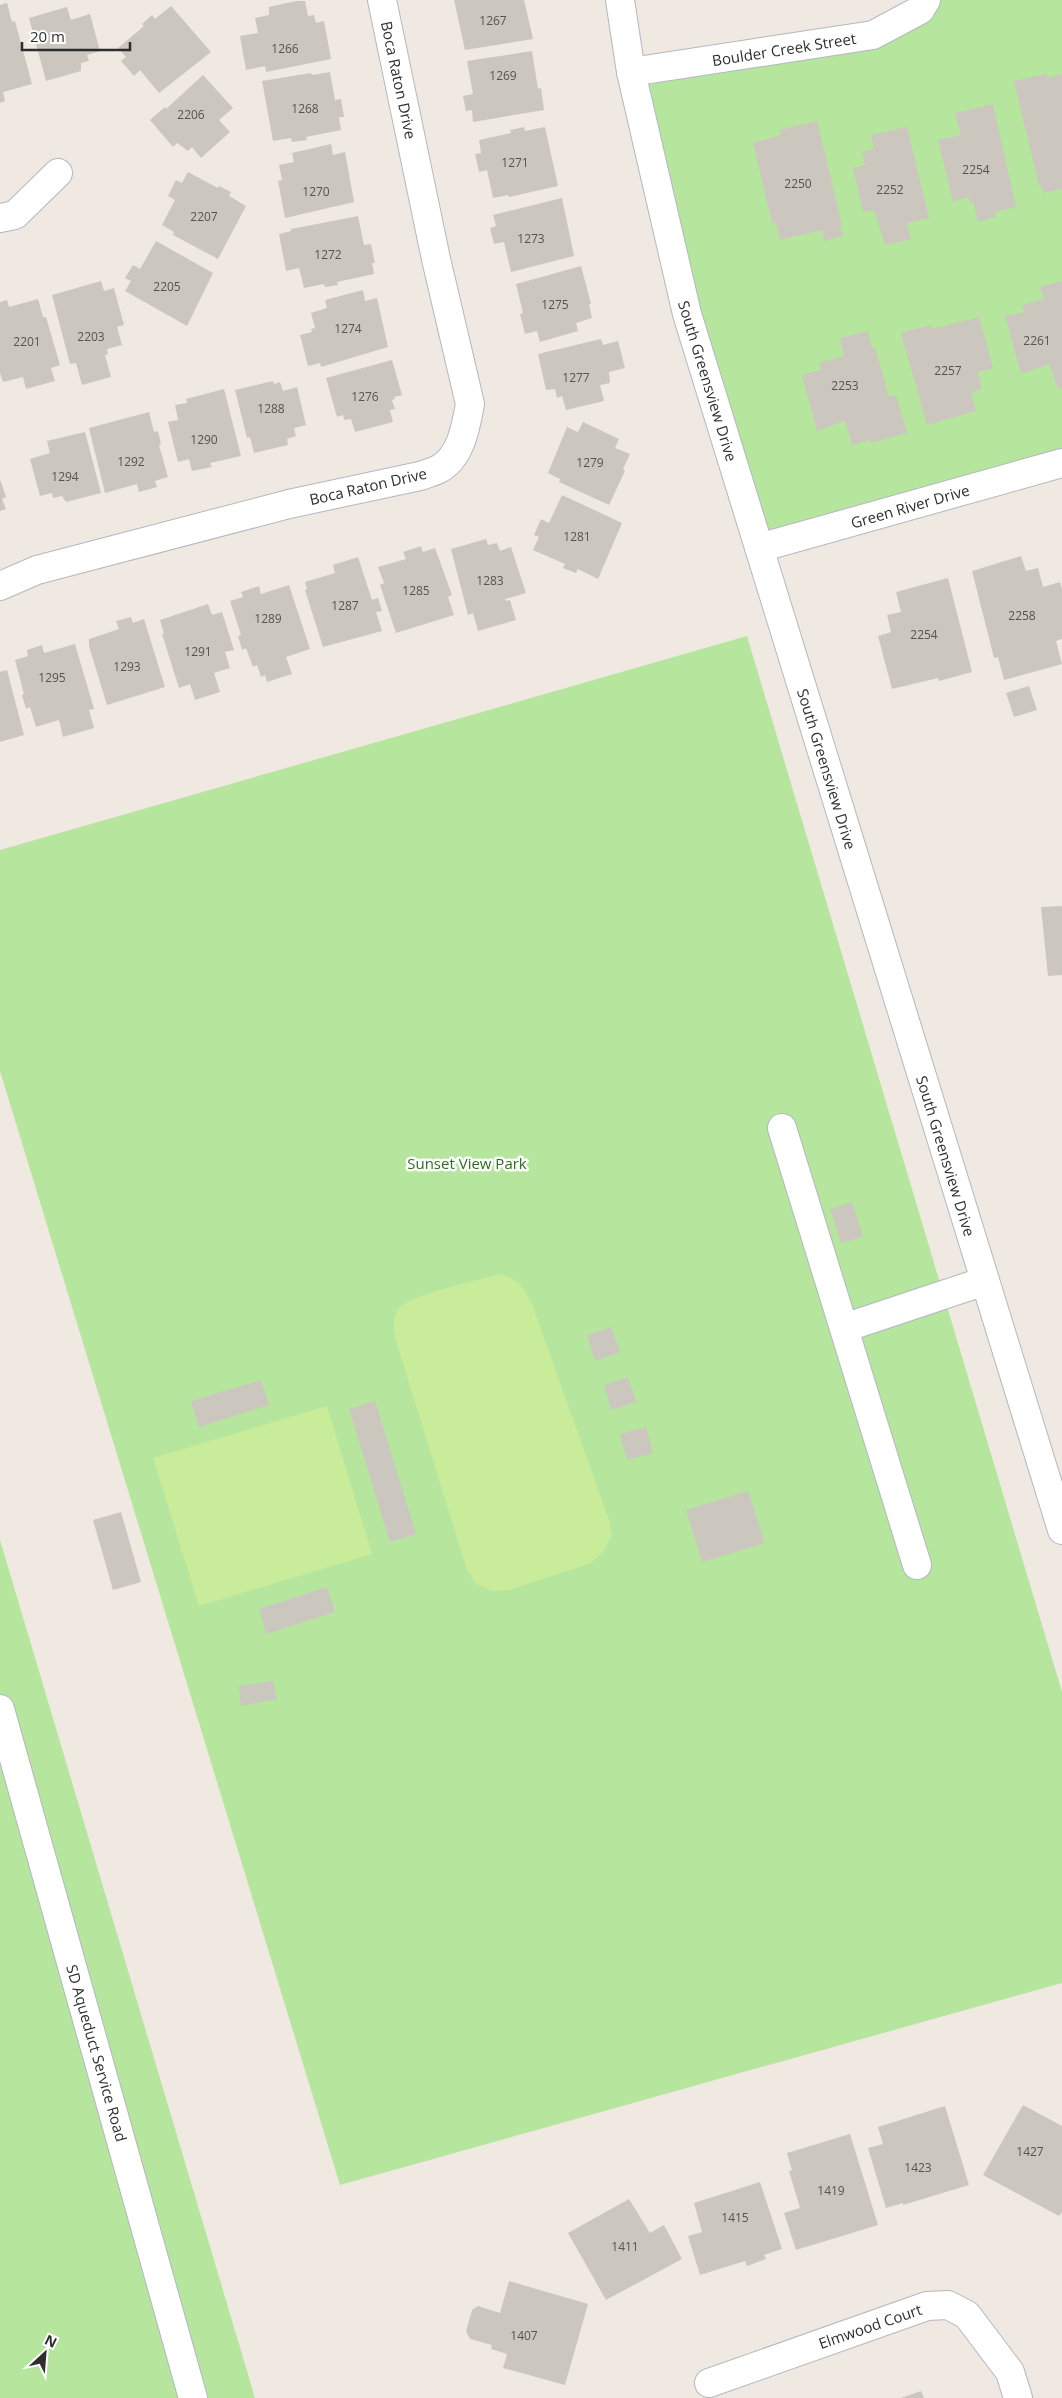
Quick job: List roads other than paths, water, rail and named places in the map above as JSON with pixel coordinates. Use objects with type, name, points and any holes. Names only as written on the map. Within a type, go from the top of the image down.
[{"type":"street","name":"Boca Raton Drive","points":[[0,586],[37,570],[289,504],[420,476],[439,469],[457,451],[467,424],[470,404],[436,260],[382,0]]},
{"type":"street","name":"South Greensview Drive","points":[[620,0],[631,72],[687,314],[1062,1530]]},
{"type":"street","name":"Boulder Creek Street","points":[[631,72],[873,35],[920,10],[926,0]]},
{"type":"street","points":[[0,218],[14,215],[58,173]]},
{"type":"street","name":"Green River Drive","points":[[759,548],[1062,463]]},
{"type":"street","points":[[782,1128],[917,1565]]},
{"type":"street","points":[[844,1328],[985,1281]]},
{"type":"street","name":"SD Aqueduct Service Road","points":[[0,1709],[193,2398]]},
{"type":"street","name":"Elmwood Court","points":[[709,2383],[927,2306],[948,2305],[967,2316],[1010,2372],[1018,2398]]},
{"type":"park label","name":"Sunset View Park","points":[[467,1163]]}]
